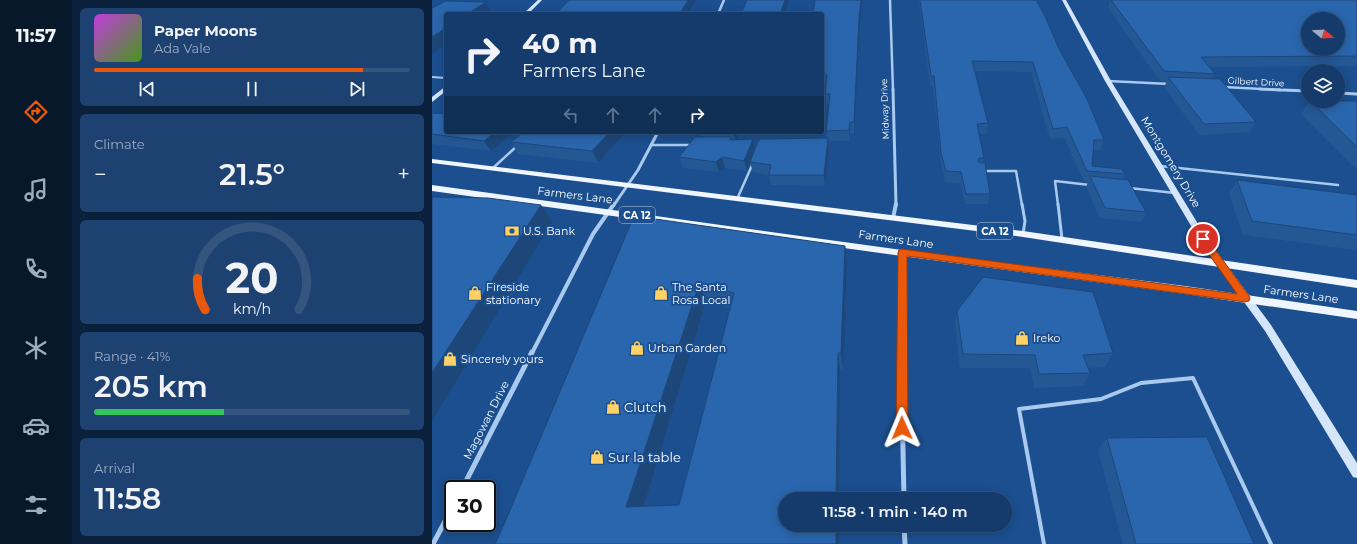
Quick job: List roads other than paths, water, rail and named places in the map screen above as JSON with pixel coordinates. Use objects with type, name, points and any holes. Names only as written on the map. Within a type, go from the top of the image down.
[{"type":"main road","points":[[527,12],[540,0]]},
{"type":"main road","name":"Montgomery Drive","points":[[1064,0],[1108,81],[1203,239],[1268,328],[1357,473]]},
{"type":"main road","points":[[432,100],[444,90]]},
{"type":"main road","name":"Farmers Lane","points":[[432,160],[738,197],[1062,239],[1357,284]]},
{"type":"main road","name":"Farmers Lane","points":[[432,188],[608,211],[902,253],[1245,298],[1357,315]]},
{"type":"street","points":[[719,12],[724,0]]},
{"type":"street","name":"Midway Drive","points":[[890,0],[897,179],[897,201],[893,218]]},
{"type":"street","points":[[1108,81],[1178,85]]},
{"type":"street","name":"Gilbert Drive","points":[[1216,87],[1301,91]]},
{"type":"street","points":[[1345,93],[1357,94]]},
{"type":"street","name":"Magowan Drive","points":[[467,480],[593,234],[638,170],[657,134]]},
{"type":"street","points":[[902,253],[901,385],[904,492]]},
{"type":"street","points":[[433,544],[444,523]]},
{"type":"street","points":[[904,532],[905,544]]},
{"type":"lane","points":[[432,77],[444,78]]},
{"type":"lane","points":[[493,168],[522,142]]},
{"type":"lane","points":[[652,145],[693,145]]},
{"type":"lane","points":[[738,197],[745,185],[755,158]]},
{"type":"lane","points":[[1158,166],[1338,185]]},
{"type":"lane","points":[[979,172],[1016,171],[1025,221],[1023,234]]},
{"type":"lane","points":[[1062,239],[1055,181],[1094,185]]},
{"type":"lane","points":[[1126,188],[1175,193]]},
{"type":"lane","points":[[1044,544],[1019,410],[1101,399],[1142,383],[1193,378],[1271,544]]},
{"type":"place","name":"U.S. Bank","points":[[512,231]]},
{"type":"place","name":"Fireside stationary","points":[[475,293]]},
{"type":"place","name":"The Santa Rosa Local","points":[[661,293]]},
{"type":"place","name":"Ireko","points":[[1022,338]]},
{"type":"place","name":"Urban Garden","points":[[637,348]]},
{"type":"place","name":"Sincerely yours","points":[[450,359]]},
{"type":"place","name":"Clutch","points":[[613,407]]},
{"type":"place","name":"Sur la table","points":[[597,457]]}]
